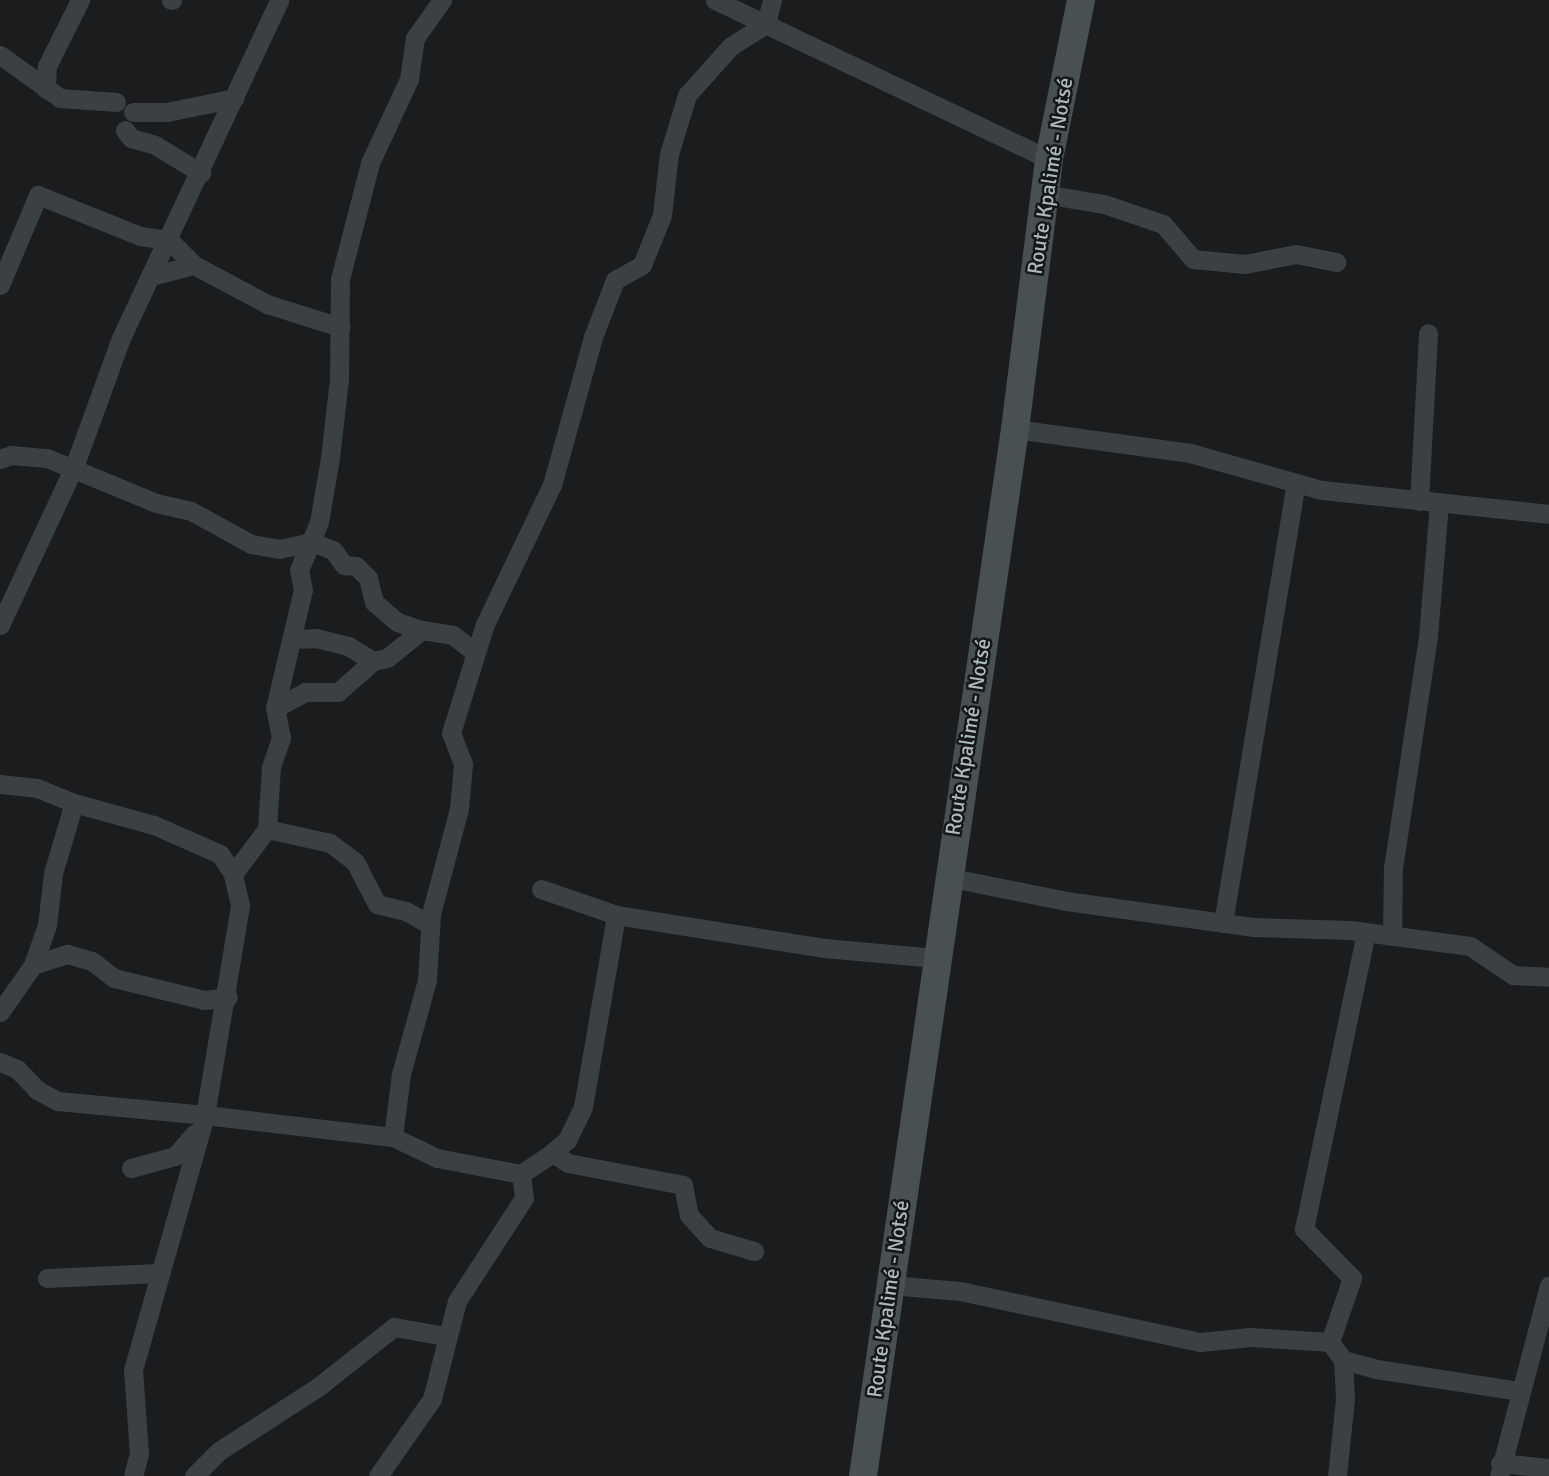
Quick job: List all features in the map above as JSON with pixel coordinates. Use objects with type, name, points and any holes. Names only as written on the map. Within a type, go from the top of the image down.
[{"type":"main road","name":"Route Kpalimé - Notsé","points":[[863,1476],[947,877],[1015,429],[1049,159],[1081,0]]},
{"type":"street","points":[[46,89],[47,66],[80,0]]},
{"type":"street","points":[[0,625],[74,467],[121,338],[201,173],[279,0]]},
{"type":"street","points":[[233,874],[267,828],[271,767],[281,738],[275,708],[303,590],[299,570],[320,522],[330,458],[340,327],[340,279],[370,163],[409,79],[415,38],[442,0]]},
{"type":"street","points":[[715,0],[1049,159]]},
{"type":"street","points":[[393,1137],[401,1074],[427,980],[430,925],[447,842],[459,809],[463,764],[451,733],[475,653],[526,530],[552,485],[593,337],[615,280],[642,265],[662,215],[669,154],[687,95],[731,46],[766,24],[772,0]]},
{"type":"street","points":[[0,55],[67,101],[93,98],[125,114],[167,112],[235,98]]},
{"type":"street","points":[[125,114],[131,138],[155,145],[201,173]]},
{"type":"street","points":[[1044,194],[1104,204],[1163,224],[1193,259],[1245,264],[1296,254],[1336,262]]},
{"type":"street","points":[[0,285],[37,195],[140,236],[169,240],[194,265],[267,304],[340,327]]},
{"type":"street","points":[[151,276],[194,265]]},
{"type":"street","points":[[1419,501],[1428,333]]},
{"type":"street","points":[[1015,429],[1191,453],[1296,483],[1419,501],[1549,514]]},
{"type":"street","points":[[0,459],[47,458],[74,467],[156,503],[191,511],[251,544],[279,549],[311,542],[333,550],[344,565],[356,566],[368,578],[374,602],[397,622],[422,630],[453,635],[475,653]]},
{"type":"street","points":[[1223,923],[1296,483]]},
{"type":"street","points":[[1392,936],[1392,869],[1428,637],[1440,502]]},
{"type":"street","points":[[275,708],[305,692],[338,692],[373,661],[387,658],[422,630]]},
{"type":"street","points":[[293,639],[316,638],[348,646],[373,661]]},
{"type":"street","points":[[0,784],[37,788],[74,803],[117,812],[184,837],[220,854],[233,874],[240,905],[228,998],[203,1121],[133,1370],[139,1452],[133,1476]]},
{"type":"street","points":[[0,1012],[33,965],[47,925],[53,873],[74,803]]},
{"type":"street","points":[[267,828],[330,842],[355,862],[377,904],[406,911],[430,925]]},
{"type":"street","points":[[947,877],[1066,901],[1223,923],[1366,932],[1470,946],[1514,975],[1549,977]]},
{"type":"street","points":[[541,889],[616,915],[824,948],[936,958]]},
{"type":"street","points":[[0,1062],[17,1069],[37,1090],[58,1101],[203,1121],[393,1137],[437,1158],[521,1174],[567,1140],[583,1107],[616,915]]},
{"type":"street","points":[[47,925],[67,954]]},
{"type":"street","points":[[1330,1342],[1352,1278],[1304,1229],[1366,932]]},
{"type":"street","points":[[33,965],[67,954],[92,961],[114,978],[204,1000],[228,998]]},
{"type":"street","points":[[131,1168],[175,1156],[203,1121]]},
{"type":"street","points":[[552,1153],[568,1163],[683,1185],[689,1215],[710,1238],[754,1251]]},
{"type":"street","points":[[378,1476],[432,1399],[457,1301],[524,1198],[521,1174]]},
{"type":"street","points":[[47,1278],[65,1281],[159,1273]]},
{"type":"street","points":[[890,1285],[960,1291],[1200,1342],[1250,1336],[1330,1342],[1343,1360],[1345,1398],[1337,1476]]},
{"type":"street","points":[[1549,1285],[1500,1470],[1549,1468]]},
{"type":"street","points":[[194,1476],[219,1451],[318,1387],[394,1327],[446,1336]]},
{"type":"street","points":[[1343,1360],[1442,1382],[1520,1391]]}]
